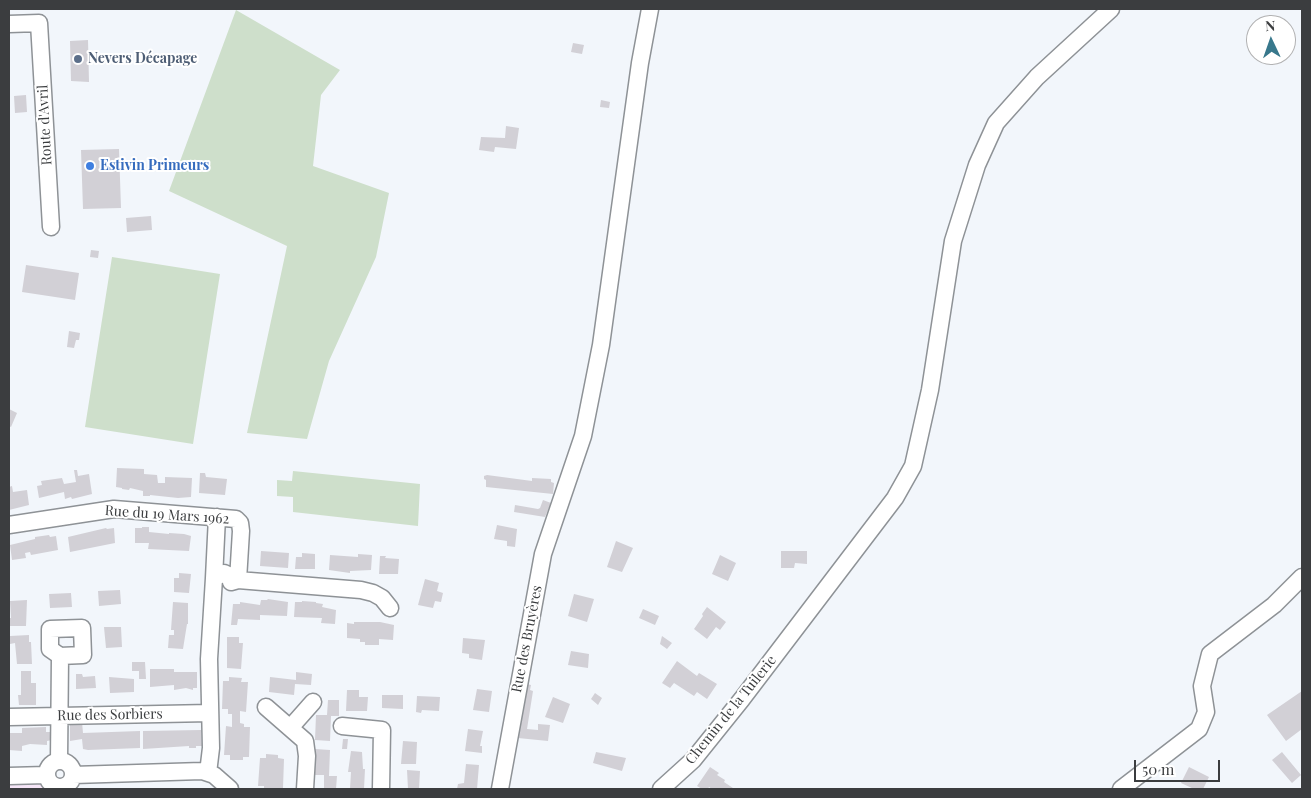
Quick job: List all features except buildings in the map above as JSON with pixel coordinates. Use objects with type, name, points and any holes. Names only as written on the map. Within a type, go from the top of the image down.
[{"type":"street","name":"Rue des Bruyères","points":[[500,789],[543,554],[583,436],[601,344],[640,63],[650,9]]},
{"type":"street","name":"Chemin de la Tuilerie","points":[[660,789],[693,760],[895,498],[913,466],[930,390],[953,241],[977,165],[996,123],[1037,77],[1110,9]]},
{"type":"street","name":"Route d'Avril","points":[[9,24],[39,23],[51,228]]},
{"type":"street","name":"Rue du 19 Mars 1962","points":[[9,526],[114,510],[230,518],[240,523],[238,580]]},
{"type":"street","points":[[208,772],[211,748],[209,659],[217,517]]},
{"type":"street","points":[[214,578],[224,573],[238,580]]},
{"type":"street","points":[[1121,789],[1199,729],[1206,712],[1202,686],[1210,654],[1274,605],[1302,577]]},
{"type":"street","points":[[213,594],[218,588],[238,580],[361,590],[382,598],[390,608]]},
{"type":"street","points":[[59,761],[60,656]]},
{"type":"street","points":[[290,728],[313,702]]},
{"type":"street","points":[[266,707],[306,741],[305,789]]},
{"type":"street","name":"Rue des Sorbiers","points":[[9,717],[210,713]]},
{"type":"street","points":[[342,726],[382,730],[381,789]]},
{"type":"street","points":[[59,761],[68,763],[73,770],[69,784],[61,788],[49,783],[46,775],[46,771],[51,764],[59,761]]},
{"type":"street","points":[[73,775],[208,772],[230,789]]},
{"type":"street","points":[[9,776],[46,775]]},
{"type":"shaded area","points":[[9,782],[37,782],[47,789],[9,789]]},
{"type":"green space","points":[[236,10],[340,70],[321,95],[313,166],[389,193],[376,257],[329,361],[307,439],[247,433],[287,246],[169,191]]},
{"type":"green space","points":[[112,257],[220,274],[193,444],[85,427]]},
{"type":"green space","points":[[293,471],[420,484],[418,526],[293,512],[293,497],[277,496],[277,480],[292,481]]},
{"type":"place","name":"Nevers Décapage","points":[[78,59]]},
{"type":"place","name":"Estivin Primeurs","points":[[90,166]]}]
